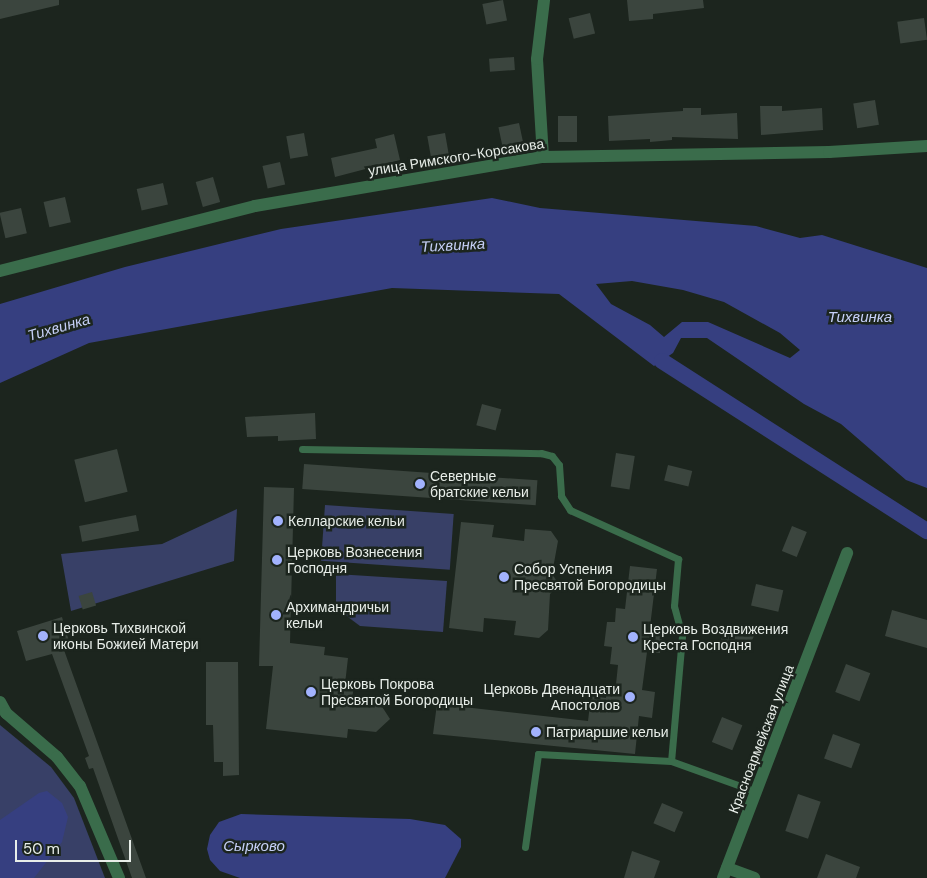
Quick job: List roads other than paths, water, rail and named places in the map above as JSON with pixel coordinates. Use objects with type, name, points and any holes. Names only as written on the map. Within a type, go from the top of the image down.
[{"type":"street","points":[[543,157],[537,59],[544,0]]},
{"type":"street","name":"улица Римского-Корсакова","points":[[0,271],[255,206],[543,157],[830,152],[927,146]]},
{"type":"street","name":"Красноармейская улица","points":[[725,873],[846,553]]},
{"type":"street","points":[[0,702],[6,713],[57,757],[80,786],[119,878]]},
{"type":"street","points":[[725,873],[754,878]]},
{"type":"lane","points":[[302,450],[541,454],[552,456],[558,465],[562,496],[570,510],[678,559],[674,606],[682,636],[671,761]]},
{"type":"lane","points":[[525,847],[538,754],[671,761],[757,792]]},
{"type":"water","name":"Тихвинка","points":[[492,198],[540,208],[756,226],[800,238],[822,235],[927,268],[927,488],[906,480],[841,424],[804,404],[707,338],[681,338],[673,353],[654,366],[559,294],[392,288],[89,343],[0,383],[0,304],[125,267],[281,229]],"holes":[[[632,281],[683,290],[724,302],[780,333],[800,350],[790,358],[708,322],[682,322],[664,337],[650,325],[611,304],[596,284]]]},
{"type":"water","points":[[47,791],[62,803],[68,817],[62,842],[34,878],[0,878],[0,820],[39,793]]},
{"type":"water","name":"Сырково","points":[[241,814],[410,819],[445,825],[461,839],[461,847],[445,878],[240,878],[220,871],[210,860],[207,849],[210,835],[219,822]]},
{"type":"waterway","points":[[662,361],[927,531]]},
{"type":"place","name":"Северные братские кельи","points":[[420,484]]},
{"type":"place","name":"Келларские кельи","points":[[278,521]]},
{"type":"place","name":"Церковь Вознесения Господня","points":[[277,560]]},
{"type":"place","name":"Собор Успения Пресвятой Богородицы","points":[[504,577]]},
{"type":"place","name":"Архимандричьи кельи","points":[[276,615]]},
{"type":"place","name":"Церковь Тихвинской иконы Божией Матери","points":[[43,636]]},
{"type":"place","name":"Церковь Воздвижения Креста Господня","points":[[633,637]]},
{"type":"place","name":"Церковь Покрова Пресвятой Богородицы","points":[[311,692]]},
{"type":"place","name":"Церковь Двенадцати Апостолов","points":[[630,697]]},
{"type":"place","name":"Патриаршие кельи","points":[[536,732]]}]
